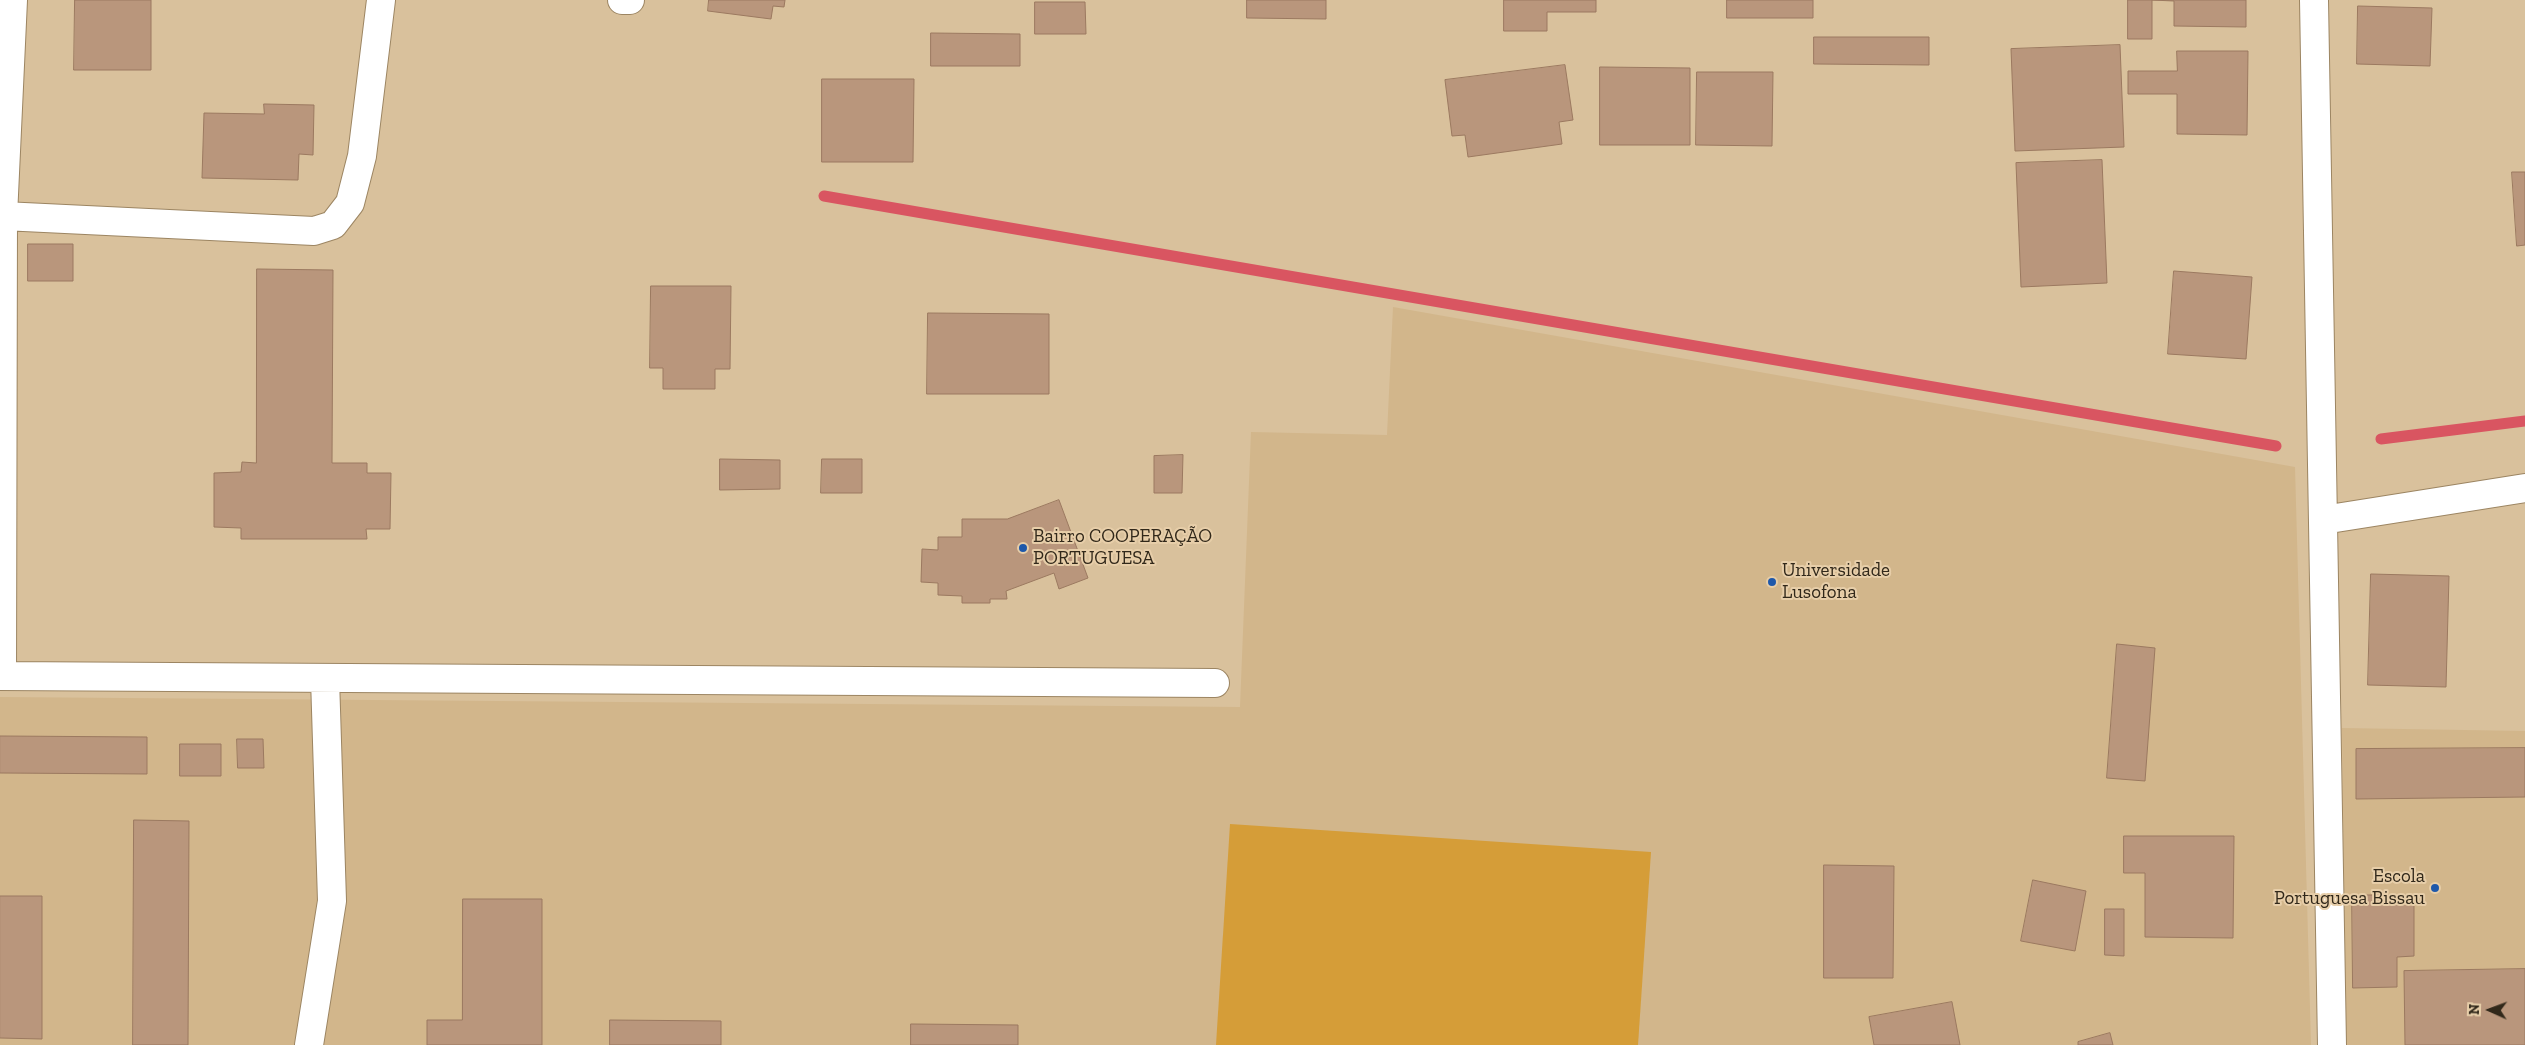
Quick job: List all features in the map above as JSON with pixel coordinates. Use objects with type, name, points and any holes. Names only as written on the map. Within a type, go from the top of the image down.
[{"type":"street","points":[[13,0],[3,216],[1,676],[1215,683]]},
{"type":"street","points":[[3,216],[314,231],[333,224],[350,203],[362,156],[381,0]]},
{"type":"street","points":[[622,0],[630,0]]},
{"type":"street","points":[[2314,0],[2332,1045]]},
{"type":"street","points":[[2323,520],[2525,488]]},
{"type":"street","points":[[308,1045],[332,901],[325,678]]},
{"type":"shaded area","name":"Universidade Lusofona","points":[[1393,307],[2295,467],[2311,1045],[0,1045],[0,697],[1240,707],[1251,432],[1387,435]]},
{"type":"shaded area","name":"Escola Portuguesa Bissau","points":[[2342,728],[2525,731],[2525,1045],[2346,1045]]},
{"type":"shaded area","points":[[1230,824],[1651,852],[1638,1045],[1216,1045]]},
{"type":"building","points":[[75,0],[151,0],[151,70],[74,70]]},
{"type":"building","points":[[709,0],[785,0],[784,7],[773,6],[771,19],[708,11]]},
{"type":"building","points":[[1247,0],[1326,0],[1326,19],[1247,18]]},
{"type":"building","points":[[1504,0],[1596,0],[1596,12],[1547,12],[1547,31],[1504,31]]},
{"type":"building","points":[[1727,0],[1813,0],[1813,18],[1727,18]]},
{"type":"building","points":[[2128,0],[2152,0],[2152,39],[2128,39]]},
{"type":"building","points":[[2152,0],[2246,0],[2246,27],[2174,26],[2174,1]]},
{"type":"building","points":[[1035,2],[1085,2],[1086,34],[1035,34]]},
{"type":"building","points":[[2358,6],[2432,8],[2430,66],[2357,64]]},
{"type":"building","points":[[931,33],[1020,34],[1020,66],[931,66]]},
{"type":"building","points":[[1814,37],[1929,37],[1929,65],[1814,64]]},
{"type":"building","points":[[2120,45],[2124,147],[2015,151],[2011,49]]},
{"type":"building","points":[[2177,51],[2248,51],[2247,135],[2177,134],[2177,94],[2128,94],[2128,71],[2177,71]]},
{"type":"building","points":[[1565,65],[1573,120],[1559,122],[1562,144],[1468,157],[1465,135],[1452,136],[1445,80]]},
{"type":"building","points":[[1600,67],[1690,68],[1690,145],[1600,145]]},
{"type":"building","points":[[1697,72],[1773,72],[1772,146],[1696,145]]},
{"type":"building","points":[[822,79],[914,79],[913,162],[822,162]]},
{"type":"building","points":[[264,104],[314,105],[313,155],[299,154],[298,180],[202,178],[204,113],[264,114]]},
{"type":"building","points":[[2102,160],[2107,283],[2021,287],[2016,163]]},
{"type":"building","points":[[2512,172],[2525,172],[2525,245],[2517,246]]},
{"type":"building","points":[[28,244],[73,244],[73,281],[28,281]]},
{"type":"building","points":[[257,269],[333,270],[332,463],[367,463],[367,473],[391,473],[390,529],[366,529],[367,539],[241,539],[241,528],[214,527],[214,473],[241,472],[242,462],[256,463]]},
{"type":"building","points":[[2174,271],[2252,277],[2246,359],[2168,354]]},
{"type":"building","points":[[651,286],[731,286],[730,369],[715,369],[715,389],[663,389],[663,368],[650,368]]},
{"type":"building","points":[[928,313],[1049,314],[1049,394],[927,394]]},
{"type":"building","points":[[1183,455],[1182,493],[1154,493],[1154,456]]},
{"type":"building","points":[[720,459],[780,460],[780,489],[720,490]]},
{"type":"building","points":[[822,459],[862,459],[862,493],[821,493]]},
{"type":"building","points":[[1059,500],[1088,578],[1059,589],[1054,573],[1006,591],[1007,599],[990,599],[990,603],[962,603],[962,596],[938,595],[938,583],[921,582],[922,549],[938,550],[938,537],[962,537],[962,519],[1007,519]]},
{"type":"building","points":[[2371,574],[2449,576],[2446,687],[2368,685]]},
{"type":"building","points":[[2117,644],[2155,648],[2145,781],[2107,778]]},
{"type":"building","points":[[0,736],[147,737],[147,774],[0,773]]},
{"type":"building","points":[[237,739],[263,739],[264,768],[238,768]]},
{"type":"building","points":[[180,744],[221,744],[221,776],[180,776]]},
{"type":"building","points":[[2525,748],[2525,797],[2356,799],[2356,749]]},
{"type":"building","points":[[134,820],[189,821],[188,1045],[133,1045]]},
{"type":"building","points":[[2124,836],[2234,836],[2233,938],[2145,937],[2145,873],[2124,873]]},
{"type":"building","points":[[1824,865],[1894,866],[1893,978],[1824,978]]},
{"type":"building","points":[[2033,880],[2086,891],[2075,951],[2021,941]]},
{"type":"building","points":[[2352,895],[2414,895],[2414,956],[2397,957],[2397,987],[2353,988]]},
{"type":"building","points":[[0,896],[42,896],[42,1039],[0,1038]]},
{"type":"building","points":[[463,899],[542,899],[542,1045],[427,1045],[427,1020],[462,1020]]},
{"type":"building","points":[[2105,909],[2124,909],[2124,956],[2105,955]]},
{"type":"building","points":[[2525,969],[2525,1045],[2405,1045],[2404,971]]},
{"type":"building","points":[[1952,1002],[1960,1045],[1874,1045],[1869,1017]]},
{"type":"building","points":[[610,1020],[721,1021],[721,1045],[610,1045]]},
{"type":"building","points":[[911,1024],[1018,1025],[1018,1045],[911,1045]]},
{"type":"building","points":[[2110,1033],[2113,1045],[2078,1045],[2078,1042]]},
{"type":"waterway","points":[[824,196],[2276,446]]},
{"type":"waterway","points":[[2381,439],[2525,421]]},
{"type":"place","name":"Bairro COOPERAÇÃO PORTUGUESA","points":[[1023,548]]},
{"type":"place","name":"Universidade Lusofona","points":[[1772,582]]},
{"type":"place","name":"Escola Portuguesa Bissau","points":[[2435,888]]}]
